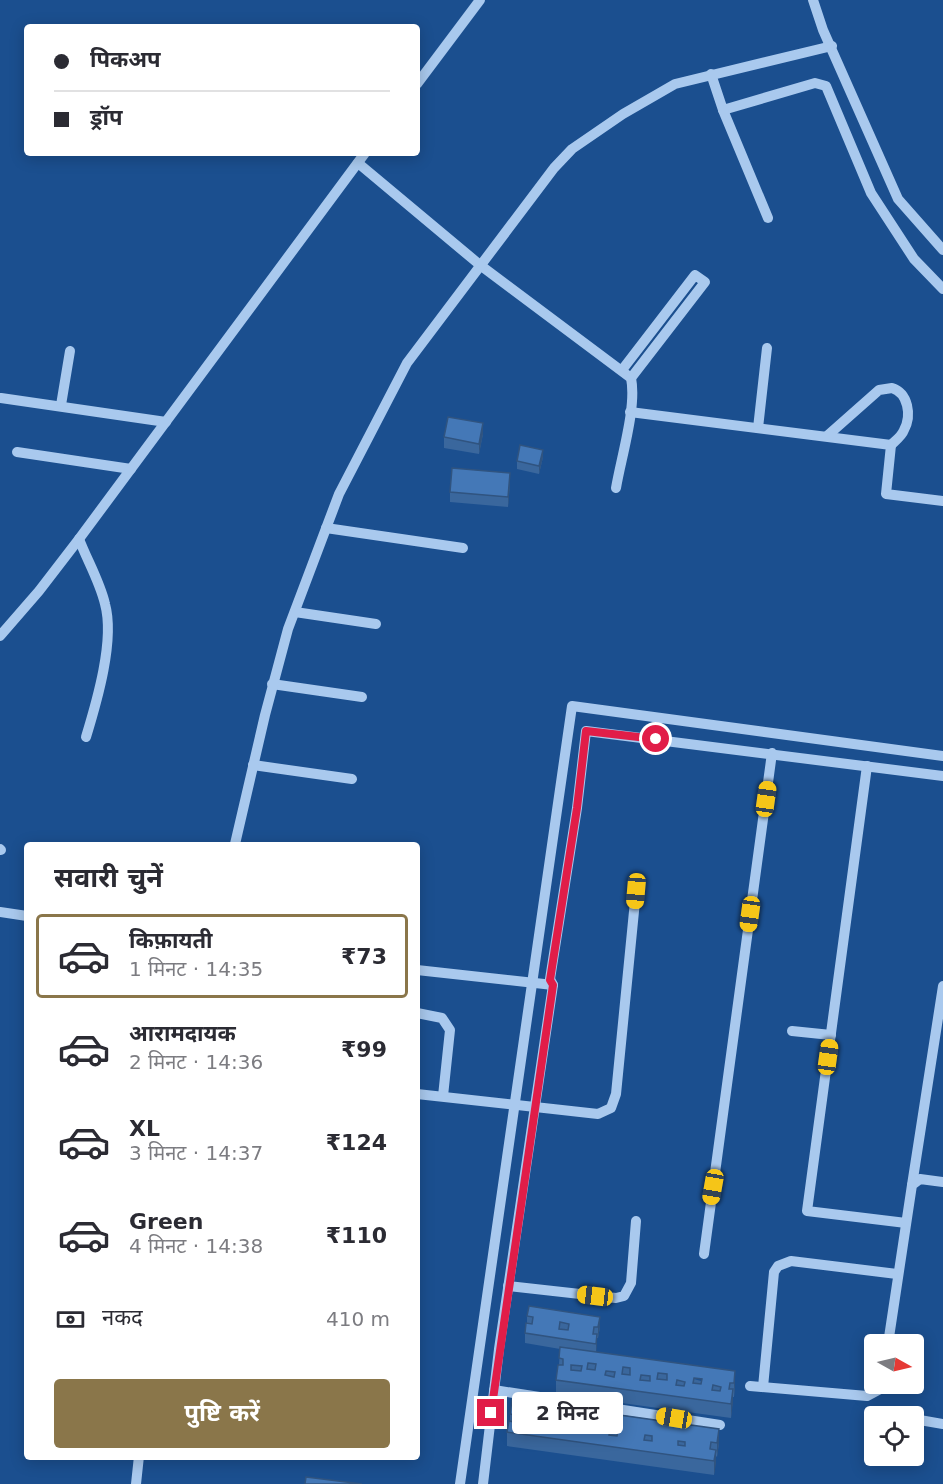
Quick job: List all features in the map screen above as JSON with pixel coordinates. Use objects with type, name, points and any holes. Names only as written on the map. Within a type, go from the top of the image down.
[{"type":"street","points":[[420,80],[480,0]]},
{"type":"street","points":[[813,0],[823,30],[898,199],[943,250]]},
{"type":"street","points":[[235,842],[272,684],[295,612],[339,494],[407,363],[480,265],[554,168],[572,150],[653,94],[675,84],[711,74],[832,46]]},
{"type":"street","points":[[711,74],[723,110],[768,218]]},
{"type":"street","points":[[723,110],[815,83],[826,86],[871,193],[914,259],[943,289]]},
{"type":"street","points":[[0,636],[39,591],[79,539],[363,156]]},
{"type":"street","points":[[358,163],[480,265],[622,369],[631,378],[633,387],[630,412],[616,488]]},
{"type":"street","points":[[622,369],[695,275],[705,282],[631,378]]},
{"type":"street","points":[[758,428],[767,348]]},
{"type":"street","points":[[61,405],[70,351]]},
{"type":"street","points":[[827,436],[879,390],[892,388],[904,396],[907,404],[904,430],[891,446],[886,494],[943,501]]},
{"type":"street","points":[[1,398],[166,422]]},
{"type":"street","points":[[630,412],[891,446]]},
{"type":"street","points":[[17,452],[131,468]]},
{"type":"street","points":[[326,528],[463,548]]},
{"type":"street","points":[[79,539],[105,603],[108,618],[98,693],[86,737]]},
{"type":"street","points":[[295,612],[376,624]]},
{"type":"street","points":[[272,684],[362,698]]},
{"type":"street","points":[[460,1484],[572,706],[943,756]]},
{"type":"street","points":[[483,1484],[508,1286],[553,985],[550,980],[577,808],[586,731],[943,776]]},
{"type":"street","points":[[704,1254],[772,753]]},
{"type":"street","points":[[253,765],[352,779]]},
{"type":"street","points":[[867,766],[807,1211],[906,1223]]},
{"type":"street","points":[[420,1094],[533,1109],[598,1114],[611,1108],[614,1101],[636,891]]},
{"type":"street","points":[[0,912],[24,916]]},
{"type":"street","points":[[420,970],[553,985]]},
{"type":"street","points":[[889,1334],[943,986]]},
{"type":"street","points":[[420,1014],[442,1018],[450,1029],[443,1096]]},
{"type":"street","points":[[792,1031],[831,1035]]},
{"type":"street","points":[[912,1185],[920,1179],[943,1182]]},
{"type":"street","points":[[508,1286],[616,1298],[624,1296],[632,1283],[636,1221]]},
{"type":"street","points":[[763,1387],[774,1272],[778,1266],[792,1261],[897,1274]]},
{"type":"street","points":[[750,1386],[867,1396],[871,1394]]},
{"type":"street","points":[[494,1390],[720,1425]]},
{"type":"street","points":[[924,1421],[943,1424]]},
{"type":"street","points":[[136,1484],[139,1460]]},
{"type":"building","points":[[448,417],[483,423],[479,444],[444,437]]},
{"type":"building","points":[[520,445],[543,450],[539,466],[517,461]]},
{"type":"building","points":[[452,468],[510,473],[508,497],[450,492]]},
{"type":"building","points":[[529,1306],[600,1317],[598,1327],[594,1327],[593,1334],[597,1334],[596,1344],[525,1333],[526,1323],[532,1324],[533,1317],[527,1316]],"holes":[[[560,1322],[569,1324],[568,1330],[559,1329]]]},
{"type":"building","points":[[560,1347],[735,1371],[734,1383],[730,1383],[729,1389],[733,1389],[731,1404],[556,1380],[558,1365],[563,1365],[563,1359],[559,1358]],"holes":[[[588,1363],[596,1364],[595,1370],[587,1369]],[[571,1365],[582,1366],[581,1371],[571,1370]],[[623,1367],[630,1368],[630,1375],[622,1374]],[[606,1371],[615,1372],[614,1377],[605,1375]],[[658,1373],[667,1374],[667,1380],[657,1379]],[[641,1375],[650,1376],[650,1381],[640,1380]],[[694,1378],[702,1379],[701,1384],[693,1383]],[[677,1380],[685,1382],[684,1386],[676,1385]],[[713,1385],[721,1387],[720,1391],[712,1390]]]},
{"type":"building","points":[[512,1400],[719,1429],[717,1443],[711,1442],[710,1449],[716,1450],[714,1461],[507,1432],[509,1421],[514,1422],[515,1415],[510,1414]],"holes":[[[541,1420],[549,1421],[548,1427],[540,1426]],[[576,1426],[583,1427],[582,1432],[575,1431]],[[610,1430],[618,1431],[617,1436],[609,1435]],[[645,1435],[652,1436],[652,1441],[644,1440]],[[678,1441],[685,1442],[685,1446],[678,1445]]]},
{"type":"building","points":[[306,1477],[362,1484],[305,1484]]},
{"type":"route","points":[[491,1413],[533,1109],[553,985],[550,980],[577,808],[586,731],[656,739]]}]
